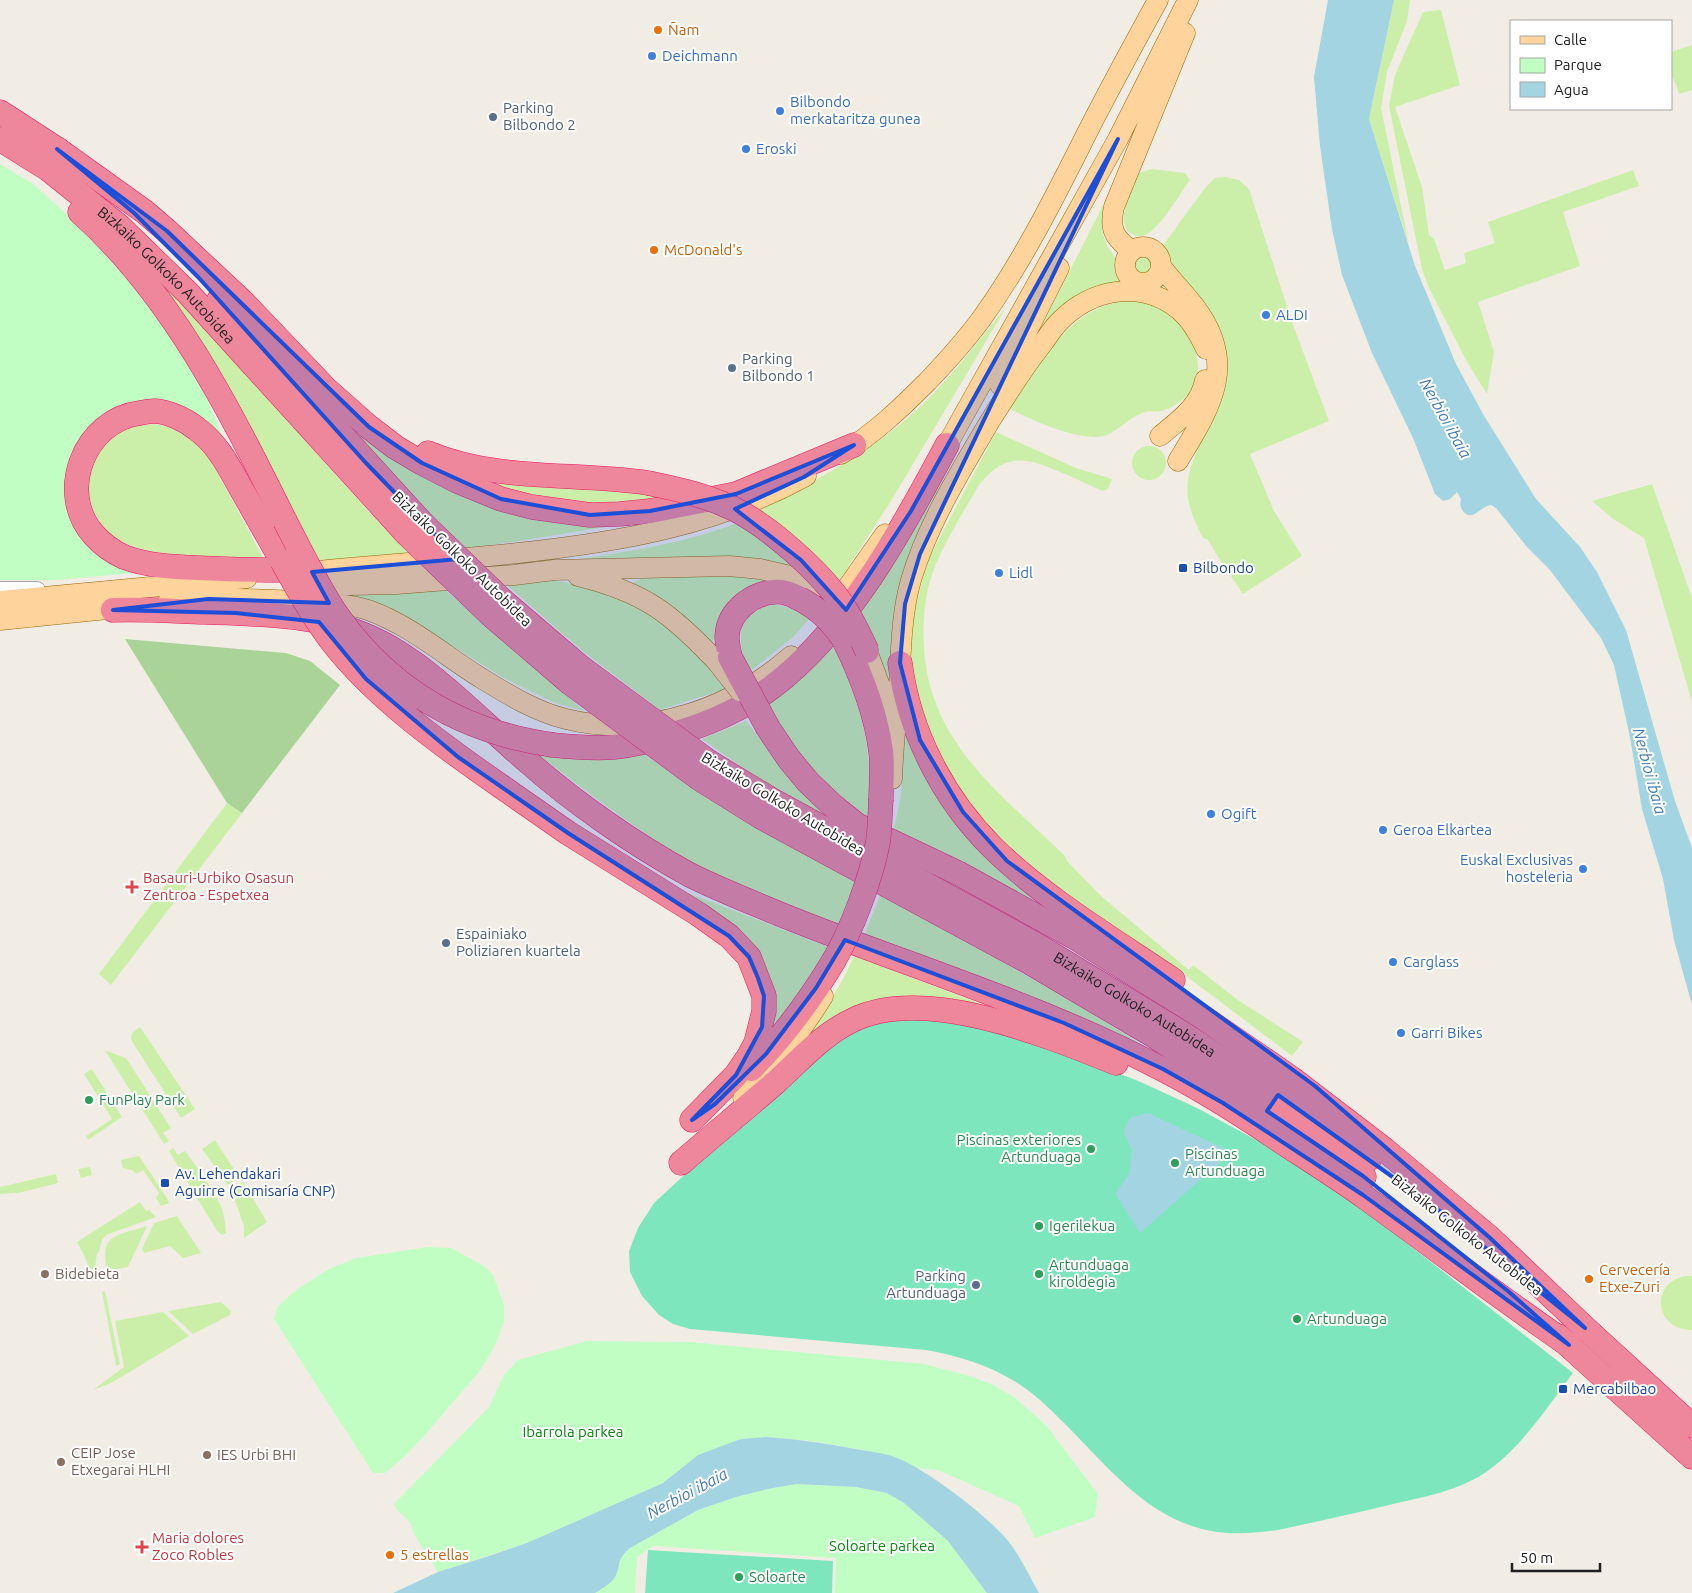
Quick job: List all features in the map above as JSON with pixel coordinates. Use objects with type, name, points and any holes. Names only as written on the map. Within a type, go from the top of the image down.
[{"type":"highway","name":"Bizkaiko Golkoko Autobidea","points":[[0,112],[57,149],[134,213],[199,278],[414,528]]},
{"type":"highway","name":"Bizkaiko Golkoko Autobidea","points":[[0,139],[48,169],[118,225],[180,285],[414,528],[497,608],[574,674],[785,830],[1029,962],[1156,1038],[1242,1094],[1361,1174],[1505,1289],[1577,1337]]},
{"type":"highway","points":[[0,149],[46,182],[87,219],[130,263],[164,307],[240,430],[321,589],[359,644],[393,677],[428,703],[475,726],[511,737],[553,745],[590,748],[615,747],[660,738],[708,722],[737,709],[771,688],[812,652],[837,622],[871,575],[912,511],[947,445]]},
{"type":"highway","points":[[57,149],[145,212],[245,304],[326,389],[369,427],[395,447],[422,463],[457,481],[502,499],[562,512],[590,515],[620,514],[679,506],[736,494],[854,446]]},
{"type":"highway","points":[[301,362],[374,421],[419,449],[446,460],[504,471],[621,479],[648,483],[684,490],[743,514],[760,525],[801,560],[837,596],[854,623],[867,651]]},
{"type":"highway","points":[[206,373],[255,485],[282,562]]},
{"type":"highway","points":[[322,570],[241,570],[180,567],[148,563],[123,556],[101,542],[88,528],[79,509],[76,492],[77,474],[85,453],[102,431],[116,420],[135,414],[155,411],[174,416],[196,428],[208,438],[222,456],[282,562],[330,639],[366,678],[417,724],[458,757],[568,833],[730,936],[749,957],[764,996],[764,1011],[756,1043],[749,1056],[736,1075],[692,1120],[715,1104],[766,1054],[837,964],[865,886],[878,842],[886,797],[878,732],[861,677],[842,638],[826,616],[815,606],[808,593],[770,592],[746,602],[732,618],[724,660],[789,759],[808,782],[832,805],[857,825],[958,873],[1018,905],[1129,970],[1201,1016],[1283,1073],[1385,1150],[1489,1237],[1577,1337],[1622,1377],[1692,1426]]},
{"type":"highway","points":[[112,610],[152,609],[273,615],[308,620],[364,635],[404,657],[425,672],[552,781],[637,843],[691,875],[831,935],[1022,1006],[1113,1045],[1163,1069],[1222,1103],[1363,1195],[1510,1305],[1577,1337]]},
{"type":"highway","points":[[900,663],[907,701],[920,740],[932,765],[963,812],[992,847],[1054,898],[1175,981],[1278,1056],[1330,1099],[1385,1150]]},
{"type":"highway","points":[[502,787],[600,843],[658,872],[720,899],[831,935]]},
{"type":"highway","points":[[681,1163],[825,1037],[839,1027],[853,1019],[877,1011],[917,1007],[990,1020],[1068,1044],[1175,1089],[1298,1152]]},
{"type":"highway","points":[[1622,1377],[1692,1457]]},
{"type":"main road","points":[[1109,90],[1147,0]]},
{"type":"main road","points":[[0,601],[166,587],[322,570],[540,550],[618,539],[683,526],[713,517],[759,499],[804,477],[854,446],[904,406],[942,366],[981,319],[1020,259],[1158,0]]},
{"type":"main road","points":[[0,620],[112,610],[152,603],[208,599],[271,599],[341,604],[368,610],[405,628],[481,678],[534,707],[565,719],[598,725],[640,725],[681,717],[727,699],[755,684],[783,664],[802,647],[829,614],[947,445],[1118,139],[1188,0]]},
{"type":"main road","points":[[1132,251],[1121,243],[1113,231],[1112,215],[1114,207],[1199,0]]},
{"type":"main road","points":[[886,797],[893,749],[901,635],[905,604],[911,581],[927,537],[1000,384],[1048,293],[1118,139]]},
{"type":"main road","points":[[1160,436],[1185,414],[1198,399],[1204,386],[1207,372],[1206,349],[1203,334],[1196,321],[1186,310],[1166,292],[1147,282],[1135,281],[1127,273],[1126,261],[1132,251],[1142,247],[1153,250],[1160,260],[1161,266],[1175,285],[1195,306],[1214,343],[1217,358],[1217,379],[1213,397],[1200,424],[1178,460]]},
{"type":"main road","points":[[1147,282],[1157,276],[1161,266]]},
{"type":"main road","points":[[956,479],[1008,392],[1036,352],[1059,322],[1082,304],[1112,292],[1130,290],[1146,292],[1178,309],[1193,324],[1206,349]]},
{"type":"main road","points":[[166,587],[396,584],[554,570],[729,566],[760,569],[786,575],[808,593],[837,609],[867,651],[890,713],[893,749]]},
{"type":"main road","points":[[554,570],[606,583],[652,604],[724,660]]},
{"type":"main road","points":[[681,1163],[774,1065],[804,1027],[837,964]]},
{"type":"street","points":[[0,590],[37,590],[58,596]]},
{"type":"highlighted area","points":[[1118,139],[920,554],[905,604],[900,663],[920,740],[963,812],[1007,861],[1315,1086],[1489,1237],[1585,1328],[1436,1208],[1278,1095],[1267,1111],[1363,1176],[1508,1291],[1569,1345],[1363,1195],[1223,1103],[1163,1069],[1064,1023],[845,940],[816,988],[766,1054],[715,1104],[692,1120],[736,1075],[762,1027],[764,996],[758,978],[749,957],[729,936],[568,833],[458,757],[366,679],[319,622],[236,613],[113,610],[208,599],[329,603],[312,572],[459,559],[366,463],[199,278],[134,213],[57,149],[167,231],[369,427],[422,463],[501,499],[590,515],[650,511],[736,494],[854,445],[804,477],[735,509],[801,560],[846,610],[911,511]]},
{"type":"green space","points":[[1394,0],[1410,0],[1407,21],[1387,72],[1381,108],[1409,245],[1369,119]]},
{"type":"green space","points":[[1441,10],[1460,85],[1395,107],[1422,187],[1429,235],[1434,239],[1445,270],[1466,263],[1464,253],[1495,243],[1488,222],[1633,170],[1639,186],[1563,212],[1580,266],[1478,302],[1494,352],[1487,394],[1467,362],[1428,286],[1422,269],[1389,106],[1395,75],[1423,12]]},
{"type":"green space","points":[[1692,45],[1692,90],[1679,94],[1672,75],[1672,52]]},
{"type":"green space","points":[[0,164],[33,184],[80,226],[123,270],[155,313],[198,378],[222,435],[217,437],[133,403],[66,493],[145,572],[57,580],[0,580]]},
{"type":"green space","points":[[1151,169],[1185,173],[1190,180],[1155,228],[1146,235],[1137,236],[1127,229],[1124,223],[1124,215],[1128,197],[1137,174]]},
{"type":"green space","points":[[1225,177],[1239,180],[1249,189],[1292,322],[1329,421],[1250,454],[1274,511],[1302,556],[1243,594],[1208,540],[1203,538],[1189,505],[1187,489],[1190,470],[1221,379],[1164,252],[1164,244],[1205,188],[1215,178]]},
{"type":"green space","points":[[1111,189],[1102,227],[1107,245],[1116,260],[1124,282],[1037,336]]},
{"type":"green space","points":[[1143,253],[1152,256],[1155,265],[1152,274],[1143,277],[1134,274],[1131,265],[1134,256]]},
{"type":"green space","points":[[157,279],[190,313],[409,554],[314,562]]},
{"type":"green space","points":[[1130,300],[1155,307],[1166,313],[1184,329],[1191,340],[1198,370],[1194,385],[1185,398],[1166,410],[1142,413],[1112,433],[1097,437],[1072,434],[1010,409],[1046,355],[1076,322],[1100,308]]},
{"type":"green space","points":[[1007,306],[891,501],[837,584],[755,512],[844,463],[865,450],[906,419],[947,379]]},
{"type":"green space","points":[[323,398],[441,481],[631,523],[466,549],[405,489]]},
{"type":"green space","points":[[154,424],[170,427],[200,447],[212,462],[263,558],[190,556],[151,551],[134,547],[121,541],[107,530],[97,517],[91,502],[89,486],[91,471],[97,456],[107,442],[121,431]]},
{"type":"green space","points":[[996,432],[1076,468],[1112,479],[1108,489],[1102,491],[1044,465],[1033,462],[1014,461],[996,468],[979,485],[935,566],[927,596],[923,627],[924,648],[929,682],[940,712],[954,740],[973,765],[1017,811],[1065,856],[1067,861],[1101,896],[1189,970],[1193,965],[1238,1000],[1303,1042],[1292,1056],[1181,972],[1061,890],[999,839],[971,806],[956,784],[930,736],[917,698],[910,663],[915,606],[929,558]]},
{"type":"green space","points":[[1149,446],[1161,451],[1166,463],[1161,475],[1149,480],[1137,475],[1132,463],[1137,451]]},
{"type":"green space","points":[[462,471],[678,495],[619,503],[591,504],[535,496],[505,488]]},
{"type":"green space","points":[[948,473],[913,551],[891,691],[857,612],[880,580]]},
{"type":"green space","points":[[1652,484],[1692,598],[1692,702],[1644,538],[1613,519],[1592,501]]},
{"type":"green space","points":[[740,522],[806,575],[571,560],[678,541]]},
{"type":"green space","points":[[729,573],[778,581],[755,583],[739,593],[722,611],[716,638],[711,642],[672,606],[633,583],[642,578]]},
{"type":"green space","points":[[547,579],[609,593],[646,610],[688,645],[725,689],[660,710],[584,652],[502,581]]},
{"type":"green space","points":[[443,588],[584,711],[555,703],[504,678],[409,619],[370,603],[338,595]]},
{"type":"green space","points":[[772,605],[787,607],[810,618],[793,637],[748,673],[741,640],[745,622],[750,615],[759,609]]},
{"type":"green space","points":[[125,639],[286,653],[310,661],[340,685],[242,813],[227,803]]},
{"type":"green space","points":[[832,644],[852,688],[864,731],[870,775],[870,823],[815,776],[776,721],[765,702]]},
{"type":"green space","points":[[905,717],[931,776],[1067,916],[893,833],[901,796]]},
{"type":"green space","points":[[746,721],[785,772],[844,827],[789,797],[702,739]]},
{"type":"green space","points":[[526,745],[616,757],[644,754],[708,799],[857,883],[838,927],[745,890],[704,870],[626,820]]},
{"type":"green space","points":[[227,803],[242,813],[111,985],[99,974]]},
{"type":"green space","points":[[662,883],[828,947],[815,973],[764,1044],[770,995]]},
{"type":"green space","points":[[881,893],[1073,1002],[1251,1115],[864,936]]},
{"type":"green space","points":[[854,956],[1082,1042],[786,1058],[832,997]]},
{"type":"green space","name":"Artunduaga kiroldegia","points":[[917,1016],[987,1030],[1098,1065],[1199,1109],[1260,1142],[1316,1177],[1386,1227],[1573,1373],[1513,1449],[1489,1470],[1466,1483],[1428,1496],[1278,1530],[1228,1533],[1203,1529],[1180,1522],[1140,1497],[1121,1481],[1047,1406],[1022,1386],[988,1367],[951,1355],[926,1350],[690,1329],[673,1324],[659,1315],[642,1296],[630,1272],[629,1251],[638,1228],[654,1203],[831,1044],[874,1022]]},
{"type":"green space","points":[[140,1027],[195,1109],[181,1118],[133,1043],[132,1033]]},
{"type":"green space","points":[[107,1051],[126,1058],[171,1128],[163,1133],[169,1141],[164,1144]]},
{"type":"green space","points":[[92,1069],[122,1117],[88,1140],[86,1136],[112,1119],[84,1074]]},
{"type":"green space","points":[[215,1140],[239,1177],[228,1185],[202,1149]]},
{"type":"green space","points":[[173,1148],[178,1155],[185,1151],[210,1186],[222,1209],[226,1233],[222,1235],[217,1231],[169,1151]]},
{"type":"green space","points":[[139,1156],[169,1203],[161,1206],[156,1198],[159,1193],[143,1170],[137,1174],[132,1170],[123,1168],[121,1160]]},
{"type":"green space","points":[[90,1167],[92,1175],[81,1178],[78,1169]]},
{"type":"green space","points":[[56,1174],[58,1183],[18,1193],[0,1194],[0,1187]]},
{"type":"green space","points":[[243,1182],[267,1222],[244,1238],[244,1226],[231,1189]]},
{"type":"green space","points":[[140,1202],[146,1211],[149,1210],[156,1217],[106,1235],[97,1253],[94,1274],[91,1275],[85,1257],[77,1242]]},
{"type":"green space","points":[[177,1216],[201,1253],[183,1258],[170,1246],[144,1253],[142,1249],[154,1223]]},
{"type":"green space","points":[[147,1226],[128,1267],[107,1271],[105,1259],[108,1243],[119,1235]]},
{"type":"green space","points":[[428,1247],[451,1248],[484,1266],[493,1275],[504,1305],[504,1322],[494,1348],[479,1372],[424,1436],[385,1473],[373,1473],[274,1319],[278,1306],[299,1288],[329,1269],[356,1258]]},
{"type":"green space","points":[[1692,1276],[1692,1330],[1680,1328],[1670,1323],[1664,1315],[1661,1306],[1662,1296],[1666,1288],[1673,1280]]},
{"type":"green space","points":[[105,1291],[120,1364],[116,1366],[102,1292]]},
{"type":"green space","points":[[221,1302],[231,1311],[230,1315],[193,1334],[168,1311]]},
{"type":"green space","points":[[163,1312],[189,1336],[113,1382],[93,1390],[124,1367],[115,1321]]},
{"type":"green space","name":"Ibarrola parkea","points":[[587,1341],[690,1342],[924,1364],[973,1377],[993,1385],[1014,1397],[1046,1425],[1098,1494],[1095,1517],[1035,1538],[1019,1506],[938,1470],[916,1468],[900,1459],[869,1451],[812,1441],[766,1437],[698,1455],[663,1483],[527,1543],[438,1572],[414,1534],[410,1522],[397,1510],[394,1504],[489,1407],[504,1375],[518,1360]]},
{"type":"green space","name":"Soloarte parkea","points":[[796,1484],[855,1487],[887,1493],[904,1503],[948,1541],[987,1593],[835,1593],[836,1558],[653,1546],[637,1557],[635,1593],[595,1593],[613,1579],[625,1552],[698,1510],[736,1497]]},
{"type":"green space","name":"Soloarte","points":[[648,1550],[833,1561],[832,1593],[645,1593]]},
{"type":"water","name":"Nerbioi ibaia","points":[[1328,0],[1394,0],[1369,119],[1415,266],[1456,364],[1483,414],[1536,499],[1580,547],[1597,572],[1626,630],[1675,801],[1692,848],[1692,1005],[1674,940],[1663,879],[1642,809],[1630,737],[1614,665],[1601,638],[1550,570],[1527,547],[1496,508],[1491,505],[1470,515],[1462,510],[1460,505],[1461,499],[1457,492],[1450,499],[1443,501],[1435,494],[1413,438],[1372,353],[1342,275],[1332,229],[1320,146],[1314,77]]},
{"type":"water","name":"Piscinas Artunduaga","points":[[1148,1113],[1232,1152],[1140,1233],[1115,1194],[1129,1174],[1132,1151],[1124,1133],[1126,1124],[1131,1117]]},
{"type":"water","name":"Nerbioi ibaia","points":[[766,1437],[814,1442],[882,1454],[897,1458],[914,1466],[955,1493],[1003,1535],[1018,1555],[1039,1593],[987,1593],[948,1541],[904,1503],[887,1493],[856,1487],[796,1484],[736,1497],[698,1510],[625,1552],[613,1580],[595,1593],[393,1593],[438,1572],[527,1543],[663,1483],[698,1455],[741,1439]]},
{"type":"place","name":"Ñam","points":[[658,30]]},
{"type":"place","name":"Deichmann","points":[[652,56]]},
{"type":"place","name":"Bilbondo merkataritza gunea","points":[[780,111]]},
{"type":"place","name":"Parking Bilbondo 2","points":[[493,117]]},
{"type":"place","name":"Eroski","points":[[746,149]]},
{"type":"place","name":"McDonald's","points":[[654,250]]},
{"type":"place","name":"ALDI","points":[[1266,315]]},
{"type":"place","name":"Parking Bilbondo 1","points":[[732,368]]},
{"type":"place","name":"Bilbondo","points":[[1183,568]]},
{"type":"place","name":"Lidl","points":[[999,573]]},
{"type":"place","name":"Ogift","points":[[1211,814]]},
{"type":"place","name":"Geroa Elkartea","points":[[1383,830]]},
{"type":"place","name":"Euskal Exclusivas hosteleria","points":[[1583,869]]},
{"type":"place","name":"Basauri-Urbiko Osasun Zentroa - Espetxea","points":[[132,887]]},
{"type":"place","name":"Espainiako Poliziaren kuartela","points":[[446,943]]},
{"type":"place","name":"Carglass","points":[[1393,962]]},
{"type":"place","name":"Garri Bikes","points":[[1401,1033]]},
{"type":"place","name":"FunPlay Park","points":[[89,1100]]},
{"type":"place","name":"Piscinas exteriores Artunduaga","points":[[1091,1149]]},
{"type":"place","name":"Piscinas Artunduaga","points":[[1175,1163]]},
{"type":"place","name":"Av. Lehendakari Aguirre (Comisaría CNP)","points":[[165,1183]]},
{"type":"place","name":"Igerilekua","points":[[1039,1226]]},
{"type":"place","name":"Bidebieta","points":[[45,1274]]},
{"type":"place","name":"Artunduaga kiroldegia","points":[[1039,1274]]},
{"type":"place","name":"Cervecería Etxe-Zuri","points":[[1589,1279]]},
{"type":"place","name":"Parking Artunduaga","points":[[976,1285]]},
{"type":"place","name":"Artunduaga","points":[[1297,1319]]},
{"type":"place","name":"Mercabilbao","points":[[1563,1389]]},
{"type":"place","name":"IES Urbi BHI","points":[[207,1455]]},
{"type":"place","name":"CEIP Jose Etxegarai HLHI","points":[[61,1462]]},
{"type":"place","name":"Maria dolores Zoco Robles","points":[[142,1547]]},
{"type":"place","name":"5 estrellas","points":[[390,1555]]},
{"type":"place","name":"Soloarte","points":[[739,1577]]}]
